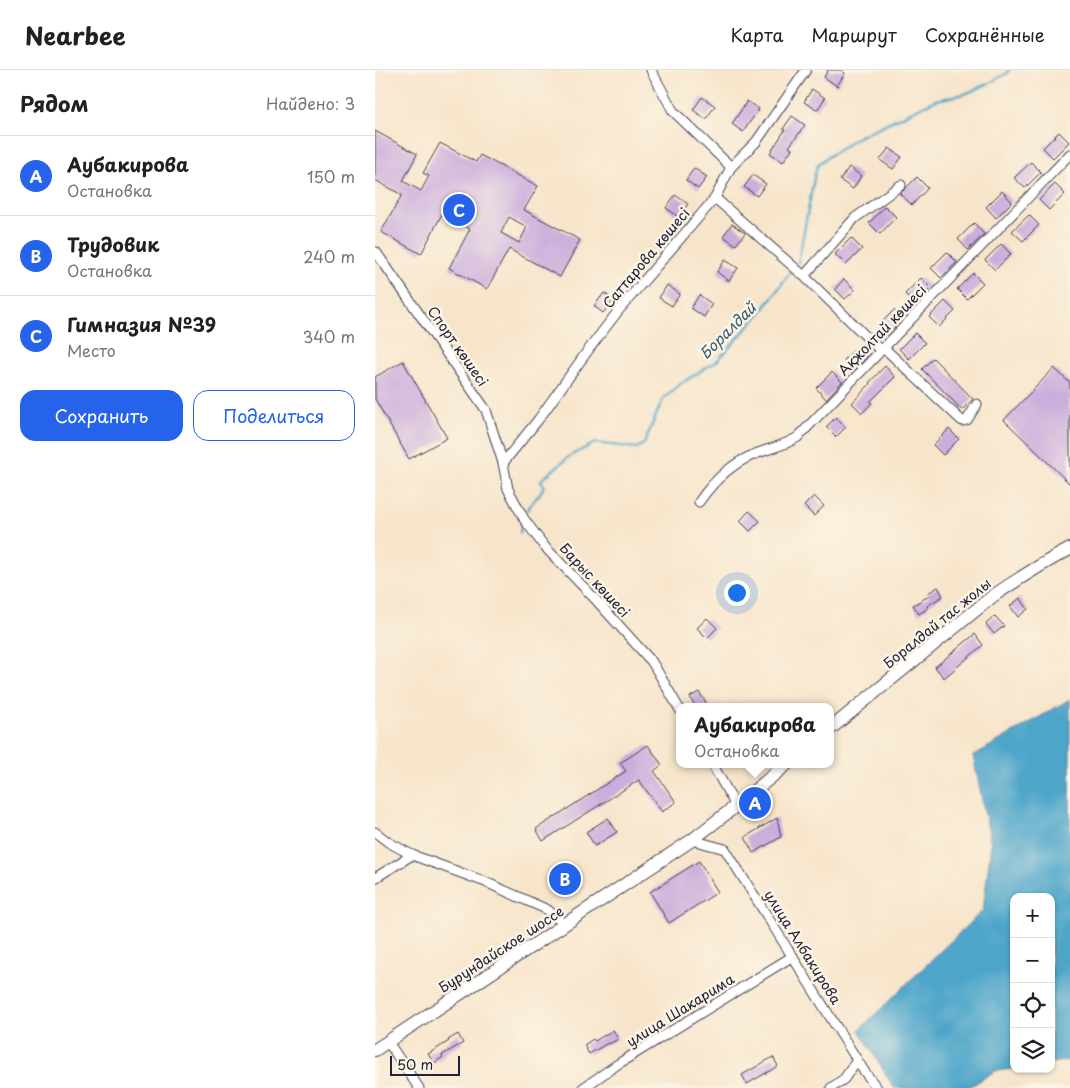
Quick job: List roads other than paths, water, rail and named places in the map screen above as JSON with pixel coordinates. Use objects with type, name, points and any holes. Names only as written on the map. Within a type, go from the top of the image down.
[{"type":"main road","name":"Боралдай тас жолы","points":[[834,726],[993,596],[1050,559],[1070,549]]},
{"type":"main road","points":[[692,840],[782,768]]},
{"type":"main road","name":"Бурундайское шоссе","points":[[375,1050],[692,840]]},
{"type":"street","points":[[651,70],[673,111],[731,167]]},
{"type":"street","name":"Саттарова көшесі","points":[[503,463],[619,310],[715,198],[731,167],[755,142],[805,70]]},
{"type":"street","name":"Ақжолтай көшесі","points":[[699,502],[707,489],[740,461],[798,437],[1070,154]]},
{"type":"street","points":[[804,276],[855,218],[901,185]]},
{"type":"street","points":[[715,198],[804,276],[961,420],[967,420],[977,404]]},
{"type":"street","name":"Спорт көшесі","points":[[376,252],[486,410],[503,463]]},
{"type":"street","name":"Барыс көшесі","points":[[503,463],[508,489],[524,519],[544,546],[652,662],[676,703]]},
{"type":"street","points":[[714,768],[736,806]]},
{"type":"street","points":[[375,832],[388,842],[412,855],[483,881],[548,910],[565,925]]},
{"type":"street","name":"улица Албакирова","points":[[692,840],[725,849],[857,1060],[877,1088]]},
{"type":"street","points":[[375,878],[412,855]]},
{"type":"street","name":"улица Шакарима","points":[[583,1088],[618,1064],[793,956]]},
{"type":"street","points":[[387,1042],[419,1088]]},
{"type":"street","points":[[831,1088],[844,1079],[857,1060]]},
{"type":"water","points":[[1070,699],[1070,1060],[1055,1062],[1055,893],[1010,893],[1010,1069],[995,1071],[968,1088],[894,1088],[859,1030],[983,910],[991,844],[973,756]]},
{"type":"waterway","name":"Боралдай","points":[[798,263],[815,173],[822,161],[856,138],[936,100],[965,94],[1006,74],[1009,70]]},
{"type":"waterway","name":"Боралдай","points":[[528,510],[543,489],[544,486],[541,480],[570,456],[595,443],[637,448],[644,444],[663,399],[680,384],[717,361],[763,310],[791,271]]},
{"type":"waterway","name":"Боралдай","points":[[520,533],[522,524]]},
{"type":"place","name":"Гимназия №39","points":[[459,210]]},
{"type":"place","name":"Аубакирова","points":[[755,803]]},
{"type":"place","name":"Трудовик","points":[[565,879]]}]
